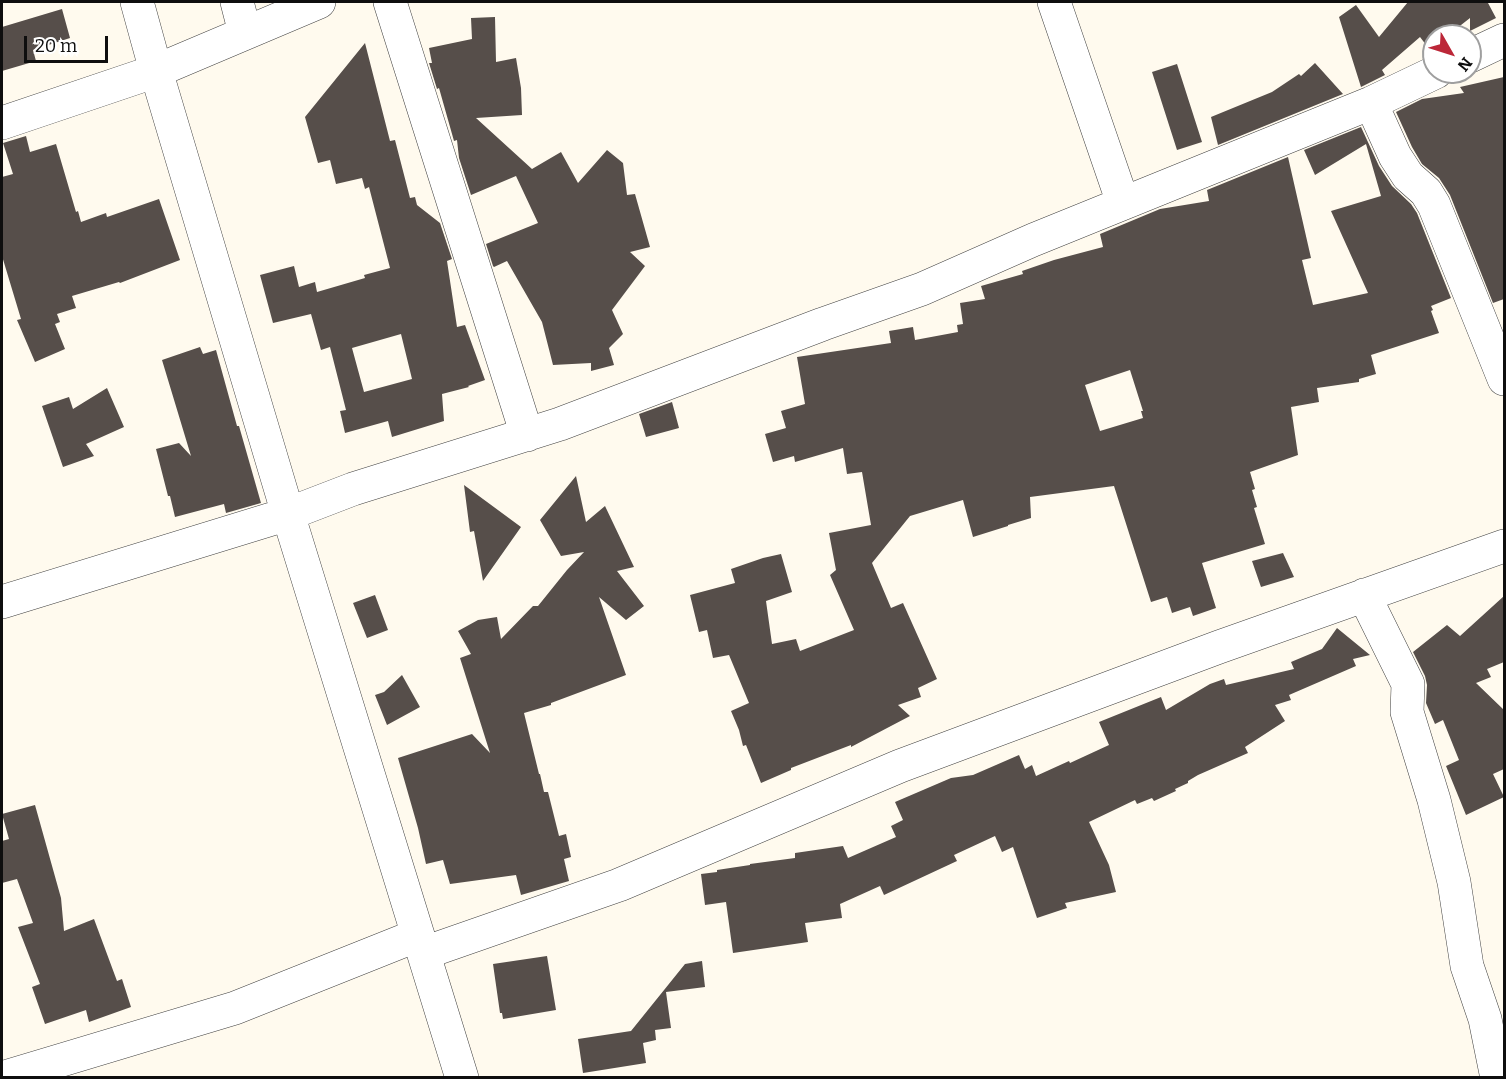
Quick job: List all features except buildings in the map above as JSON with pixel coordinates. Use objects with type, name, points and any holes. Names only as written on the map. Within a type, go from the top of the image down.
[{"type":"street","points":[[136,2],[288,514],[462,1077]]},
{"type":"street","points":[[237,2],[245,33]]},
{"type":"street","points":[[2,123],[156,71],[319,2]]},
{"type":"street","points":[[390,2],[527,435]]},
{"type":"street","points":[[1054,2],[1123,203]]},
{"type":"street","points":[[1482,50],[1504,40]]},
{"type":"street","points":[[2,602],[288,514],[353,489],[560,424],[822,324],[922,289],[1123,203],[1371,103],[1422,79]]},
{"type":"street","points":[[1371,103],[1395,156],[1408,176],[1426,192],[1434,205],[1504,379]]},
{"type":"street","points":[[2,1077],[235,1008],[421,944],[619,885],[900,766],[1219,646],[1504,546]]},
{"type":"street","points":[[1364,595],[1408,684],[1407,712],[1434,800],[1454,882],[1467,966],[1485,1019],[1497,1077]]}]
